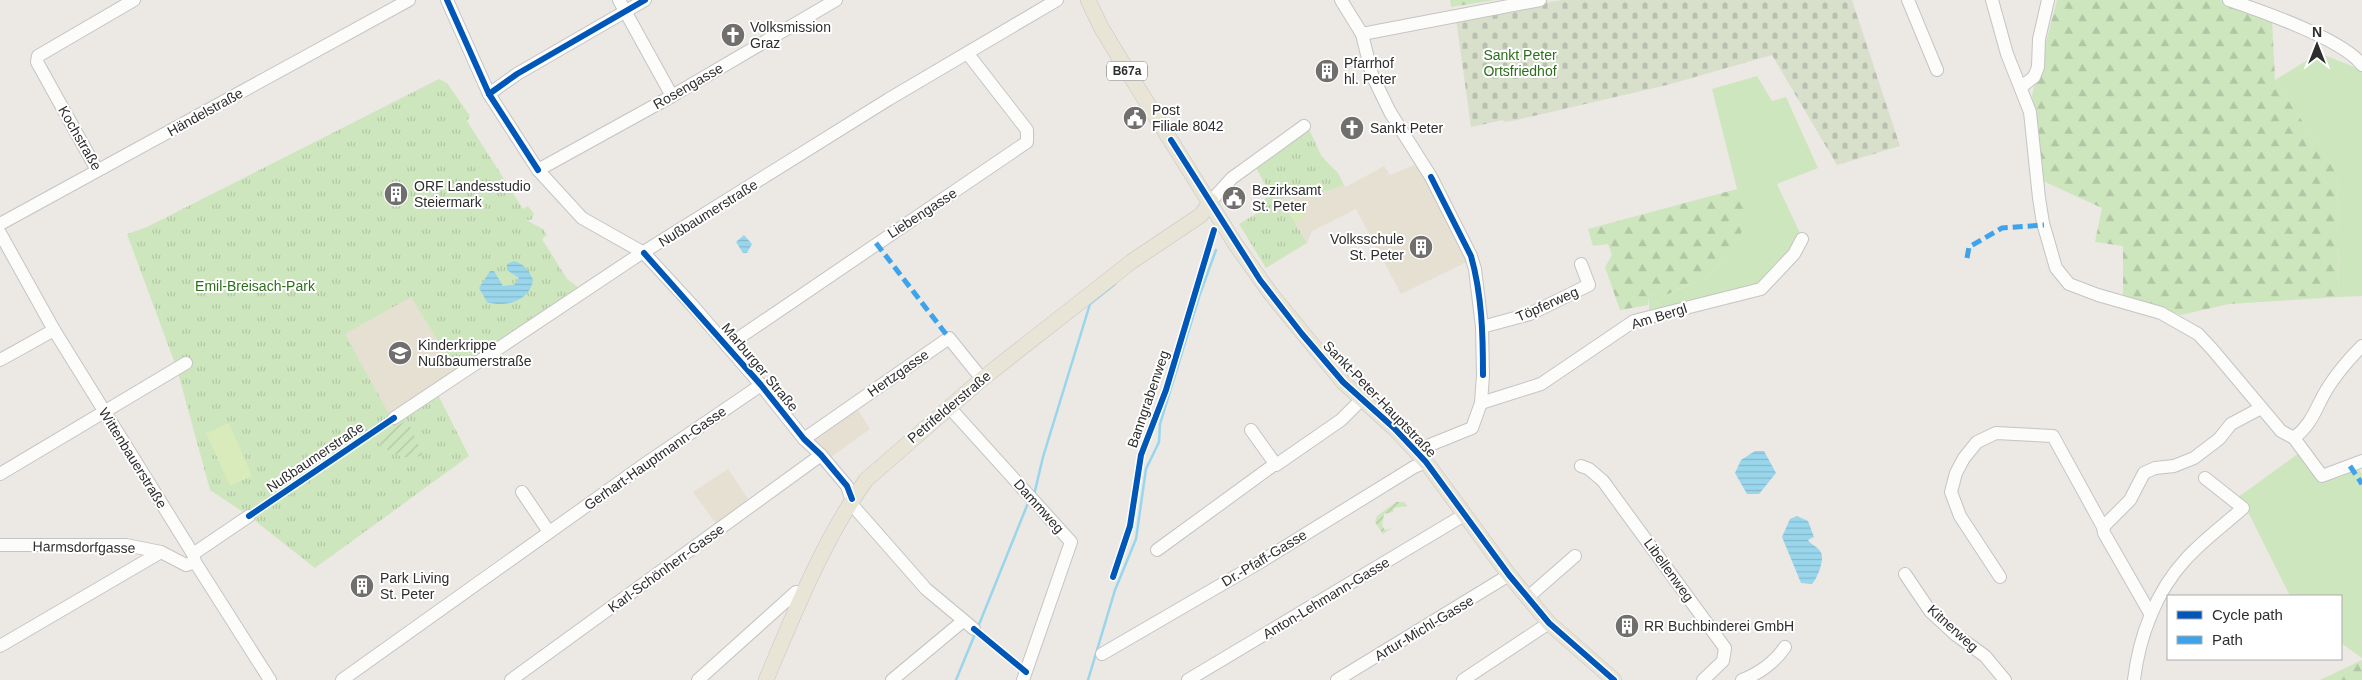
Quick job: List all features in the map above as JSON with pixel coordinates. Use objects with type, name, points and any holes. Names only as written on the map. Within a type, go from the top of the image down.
[{"type":"main road","name":"Sankt-Peter-Hauptstraße","points":[[1088,0],[1105,35],[1260,280],[1322,359],[1426,462],[1509,575],[1549,623],[1614,680]]},
{"type":"main road","name":"Petrifelderstraße","points":[[766,680],[803,593],[852,499],[866,480],[982,379],[1131,262],[1201,215],[1211,201]]},
{"type":"street","name":"Kochstraße","points":[[98,170],[37,62],[38,56],[134,0]]},
{"type":"street","name":"Händelstraße","points":[[0,224],[409,0]]},
{"type":"street","name":"Marburger Straße","points":[[448,0],[489,94],[538,170],[582,218],[644,253],[761,385],[804,439],[821,455],[846,486],[854,507],[926,589],[974,629]]},
{"type":"street","points":[[619,0],[672,96]]},
{"type":"street","points":[[489,94],[517,74],[645,0]]},
{"type":"street","name":"Rosengasse","points":[[538,170],[672,96],[836,0]]},
{"type":"street","name":"Nußbaumerstraße","points":[[394,418],[644,253],[890,98],[968,54],[1057,0]]},
{"type":"street","points":[[1341,0],[1362,34],[1372,75],[1390,112],[1431,177],[1471,256],[1478,290],[1482,328],[1481,403],[1472,428],[1415,450]]},
{"type":"street","points":[[1362,34],[1540,0]]},
{"type":"street","points":[[1908,0],[1937,70]]},
{"type":"street","points":[[1992,0],[2007,54],[2030,112],[2042,218],[2056,268],[2069,284],[2098,295],[2161,313],[2198,334],[2281,431],[2294,438],[2322,476],[2362,461]]},
{"type":"street","points":[[2021,87],[2034,77],[2038,67],[2039,39],[2048,0]]},
{"type":"street","points":[[2229,0],[2269,14],[2334,44],[2357,58],[2362,65]]},
{"type":"street","name":"Liebengasse","points":[[726,346],[1027,142],[1027,130],[968,54]]},
{"type":"street","points":[[1211,201],[1217,192],[1232,178],[1304,126]]},
{"type":"street","name":"Wittenbauerstraße","points":[[0,233],[54,330],[270,680]]},
{"type":"street","name":"Am Bergl","points":[[1481,403],[1541,384],[1634,321],[1761,289],[1794,254],[1802,239]]},
{"type":"street","name":"Töpferweg","points":[[1482,328],[1530,314],[1589,285],[1580,264]]},
{"type":"street","points":[[0,360],[54,330]]},
{"type":"street","name":"Hertzgasse","points":[[804,439],[948,338],[982,379]]},
{"type":"street","points":[[2294,438],[2308,427],[2327,390],[2347,361],[2362,346]]},
{"type":"street","points":[[0,474],[104,410],[113,408],[186,363]]},
{"type":"street","name":"Gerhart-Hauptmann-Gasse","points":[[342,680],[549,532],[761,385]]},
{"type":"street","name":"Sankt-Peter-Hauptstraße","points":[[1157,550],[1270,463],[1341,420],[1362,399]]},
{"type":"street","name":"Dammweg","points":[[949,406],[1070,542],[1023,680]]},
{"type":"street","points":[[2103,527],[2130,500],[2144,473],[2155,468],[2174,466],[2194,458],[2219,439],[2231,424],[2261,408]]},
{"type":"street","points":[[1251,430],[1270,463]]},
{"type":"street","points":[[2000,577],[1960,516],[1951,492],[1956,472],[1977,442],[1996,433],[2052,436],[2103,527],[2104,534],[2151,615]]},
{"type":"street","name":"Karl-Schönherr-Gasse","points":[[511,680],[821,455]]},
{"type":"street","name":"Dr.-Pfaff-Gasse","points":[[1102,654],[1262,561],[1414,467],[1426,462]]},
{"type":"street","name":"Libellenweg","points":[[1580,466],[1589,469],[1603,480],[1725,648],[1724,661],[1703,680]]},
{"type":"street","points":[[2134,680],[2136,663],[2151,615],[2167,582],[2186,558],[2243,508],[2205,478]]},
{"type":"street","points":[[522,492],[549,532]]},
{"type":"street","points":[[194,558],[249,516]]},
{"type":"street","name":"Anton-Lehmann-Gasse","points":[[1188,680],[1464,516]]},
{"type":"street","name":"Harmsdorfgasse","points":[[0,545],[126,545],[161,552],[186,565],[194,558]]},
{"type":"street","points":[[0,646],[161,552]]},
{"type":"street","points":[[1527,598],[1575,556]]},
{"type":"street","name":"Kitnerweg","points":[[1905,574],[1930,611],[1956,635],[1985,656],[2005,680]]},
{"type":"street","name":"Artur-Michl-Gasse","points":[[1337,680],[1509,575]]},
{"type":"street","points":[[698,680],[796,592],[803,593]]},
{"type":"street","points":[[892,680],[964,621]]},
{"type":"street","points":[[1464,680],[1549,623]]},
{"type":"street","points":[[1742,680],[1757,674],[1777,659],[1785,647]]},
{"type":"shaded area","points":[[1417,164],[1469,261],[1401,294],[1356,209],[1312,231],[1307,243],[1284,202],[1277,206],[1276,203],[1297,190],[1303,199],[1344,185],[1346,187],[1384,166],[1390,175]]},
{"type":"shaded area","name":"Kinderkrippe Nußbaumerstraße","points":[[411,296],[457,372],[389,415],[344,334]]},
{"type":"shaded area","points":[[856,407],[870,429],[831,457],[815,439]]},
{"type":"shaded area","points":[[728,469],[750,502],[717,525],[693,492]]},
{"type":"green space","points":[[1450,0],[1495,0],[1451,7]]},
{"type":"green space","name":"Sankt Peter Ortsfriedhof","points":[[1561,0],[1852,0],[1900,146],[1837,165],[1772,55],[1667,85],[1512,121],[1504,122],[1503,120],[1471,127],[1456,19]]},
{"type":"green space","points":[[2057,0],[2220,0],[2272,19],[2275,80],[2337,173],[2339,297],[2229,304],[2181,315],[2123,295],[2123,246],[2095,242],[2102,208],[2041,180],[2032,95]]},
{"type":"green space","points":[[2319,53],[2362,70],[2362,296],[2339,297],[2337,173],[2275,80]]},
{"type":"green space","points":[[1757,76],[1772,101],[1786,97],[1818,168],[1777,184],[1800,233],[1780,267],[1759,286],[1649,314],[1649,296],[1657,293],[1663,297],[1706,277],[1729,257],[1752,209],[1737,189],[1712,89]]},
{"type":"green space","name":"Emil-Breisach-Park","points":[[439,79],[447,83],[470,116],[467,121],[523,209],[528,206],[534,214],[531,220],[526,220],[543,229],[547,235],[542,239],[567,279],[579,288],[457,372],[411,297],[345,334],[389,414],[434,387],[469,456],[315,568],[249,516],[210,490],[177,369],[127,234],[147,227]]},
{"type":"green space","points":[[1308,127],[1322,157],[1338,173],[1344,185],[1303,199],[1297,190],[1276,203],[1277,205],[1283,202],[1307,243],[1266,268],[1239,224],[1259,212],[1255,205],[1271,195],[1255,166]]},
{"type":"green space","points":[[1737,189],[1753,209],[1729,257],[1706,277],[1662,297],[1657,293],[1649,296],[1648,305],[1620,310],[1605,267],[1612,255],[1608,244],[1593,246],[1588,229]]},
{"type":"green space","points":[[1295,200],[1306,216],[1295,223],[1286,206]]},
{"type":"green space","points":[[407,420],[423,455],[403,457],[386,449],[375,440]]},
{"type":"green space","points":[[229,423],[252,476],[230,486],[206,433]]},
{"type":"green space","points":[[2299,453],[2321,479],[2355,464],[2362,474],[2362,658],[2342,644],[2342,595],[2290,595],[2247,510],[2237,498]]},
{"type":"green space","points":[[1396,502],[1404,502],[1407,506],[1394,508],[1393,512],[1384,514],[1382,525],[1385,530],[1392,528],[1383,534],[1375,522],[1377,516]]},
{"type":"green space","points":[[2362,660],[2362,680],[2320,680]]},
{"type":"water","points":[[744,235],[752,244],[747,253],[743,253],[736,242]]},
{"type":"water","points":[[514,261],[524,266],[532,277],[531,287],[522,298],[516,301],[501,304],[487,302],[479,288],[490,271],[494,271],[503,286],[514,285],[519,278],[507,270],[507,264]]},
{"type":"water","points":[[1755,451],[1764,451],[1776,473],[1759,494],[1747,494],[1735,473],[1741,460]]},
{"type":"water","points":[[1797,516],[1808,521],[1814,537],[1808,540],[1822,554],[1820,568],[1812,584],[1801,583],[1782,537],[1790,519]]},
{"type":"waterway","points":[[1088,680],[1115,590],[1136,539],[1146,469],[1159,442],[1160,424],[1200,294],[1216,250]]},
{"type":"waterway","points":[[1034,495],[1043,457],[1090,304],[1115,284]]},
{"type":"waterway","points":[[978,627],[1028,503]]},
{"type":"waterway","points":[[956,680],[975,634]]},
{"type":"marked path","points":[[1967,258],[1969,247],[2002,228],[2044,225]]},
{"type":"marked path","points":[[876,243],[949,338]]},
{"type":"marked path","points":[[2350,466],[2362,484]]},
{"type":"cycle path","points":[[447,0],[489,94],[538,170]]},
{"type":"cycle path","points":[[489,94],[517,74],[645,0]]},
{"type":"cycle path","points":[[1171,140],[1260,280],[1302,334],[1343,382],[1394,428],[1426,462],[1509,575],[1549,623],[1614,680]]},
{"type":"cycle path","points":[[1431,177],[1471,256],[1475,271],[1480,300],[1483,375]]},
{"type":"cycle path","name":"Banngrabenweg","points":[[1113,577],[1130,526],[1141,455],[1166,390],[1214,230]]},
{"type":"cycle path","points":[[644,253],[761,385],[804,439],[821,455],[847,486],[852,499]]},
{"type":"cycle path","points":[[249,516],[394,418]]},
{"type":"cycle path","points":[[974,629],[1026,672]]},
{"type":"place","name":"Volksmission Graz","points":[[733,35]]},
{"type":"place","name":"Pfarrhof hl. Peter","points":[[1327,71]]},
{"type":"place","name":"Post Filiale 8042","points":[[1135,118]]},
{"type":"place","name":"Sankt Peter","points":[[1352,128]]},
{"type":"place","name":"ORF Landesstudio Steiermark","points":[[396,194]]},
{"type":"place","name":"Bezirksamt St. Peter","points":[[1234,198]]},
{"type":"place","name":"Volksschule St. Peter","points":[[1421,247]]},
{"type":"place","name":"Kinderkrippe Nußbaumerstraße","points":[[400,353]]},
{"type":"place","name":"Park Living St. Peter","points":[[362,586]]},
{"type":"place","name":"RR Buchbinderei GmbH","points":[[1627,626]]}]
